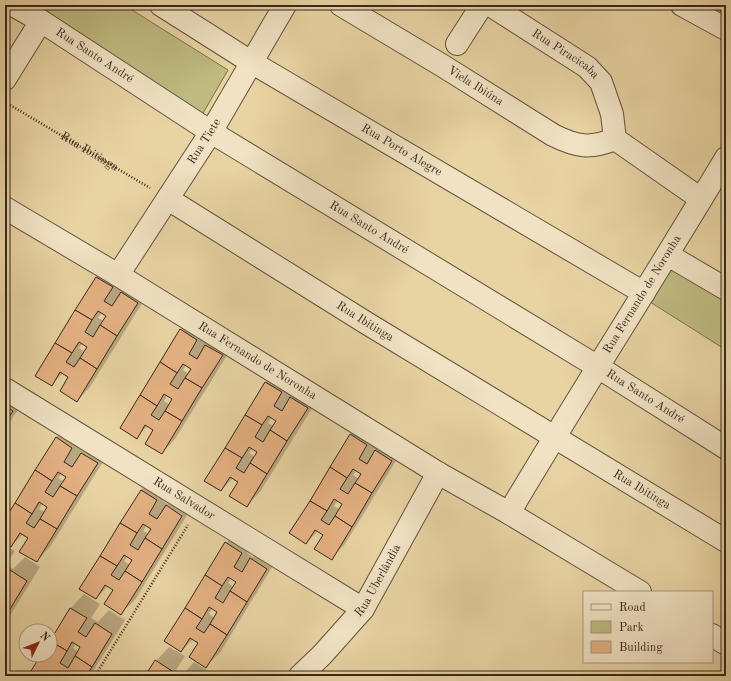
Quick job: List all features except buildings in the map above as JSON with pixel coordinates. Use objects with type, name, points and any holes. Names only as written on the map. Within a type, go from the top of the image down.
[{"type":"street","name":"Rua Santo André","points":[[13,5],[211,132],[598,367],[726,448]]},
{"type":"street","name":"Rua Porto Alegre","points":[[161,5],[251,62],[644,293]]},
{"type":"street","name":"Rua Tiete","points":[[118,275],[211,132],[285,5]]},
{"type":"street","name":"Viela Ibiúna","points":[[341,5],[443,66],[553,135],[568,142],[589,146],[603,144],[616,139]]},
{"type":"street","points":[[457,44],[482,5]]},
{"type":"street","name":"Rua Piracicaba","points":[[490,5],[587,66],[601,82],[612,114],[616,139]]},
{"type":"street","points":[[682,5],[726,29]]},
{"type":"street","points":[[5,79],[41,22]]},
{"type":"street","points":[[616,139],[701,199]]},
{"type":"street","name":"Rua Fernando de Noronha","points":[[509,513],[701,199],[725,164]]},
{"type":"street","name":"Rua Ibitinga","points":[[168,199],[361,320],[555,436],[726,541]]},
{"type":"street","name":"Rua Fernando de Noronha","points":[[5,208],[118,275],[438,473],[509,513],[638,591]]},
{"type":"street","points":[[668,255],[726,289]]},
{"type":"street","name":"Rua Salvador","points":[[5,389],[363,609]]},
{"type":"street","name":"Rua Uberlândia","points":[[300,676],[322,655],[363,609],[438,473]]},
{"type":"street","points":[[713,636],[726,644]]},
{"type":"path","name":"Rua Ibitinga","points":[[5,102],[168,199]]},
{"type":"path","points":[[95,676],[199,508]]},
{"type":"green space","points":[[10,5],[124,5],[228,70],[202,115]]},
{"type":"green space","points":[[710,5],[726,5],[726,15]]},
{"type":"green space","points":[[676,265],[726,301],[726,350],[647,300]]}]
